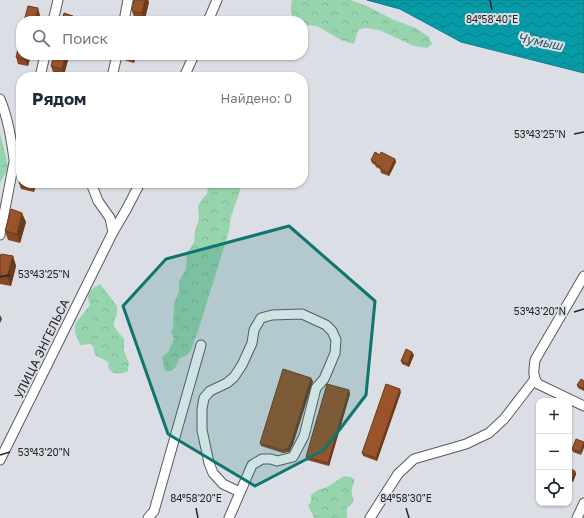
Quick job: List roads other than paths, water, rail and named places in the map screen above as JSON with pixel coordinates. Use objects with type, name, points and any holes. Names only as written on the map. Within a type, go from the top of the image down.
[{"type":"street","points":[[54,16],[58,0]]},
{"type":"street","points":[[125,16],[128,0]]},
{"type":"street","points":[[210,16],[217,0]]},
{"type":"street","points":[[41,72],[44,60]]},
{"type":"street","points":[[113,72],[116,60]]},
{"type":"street","points":[[186,72],[192,60]]},
{"type":"street","points":[[0,98],[9,127],[14,162]]},
{"type":"street","points":[[0,235],[16,155]]},
{"type":"street","points":[[93,188],[98,202],[110,218],[113,232]]},
{"type":"street","name":"УЛИЦА ЭНГЕЛЬСА","points":[[0,460],[113,232],[137,188]]},
{"type":"street","points":[[583,280],[535,360],[533,370],[538,384],[584,406]]},
{"type":"street","points":[[229,518],[252,465],[262,459],[278,461],[293,457],[304,436],[316,388],[324,379],[335,353],[336,340],[332,331],[326,325],[302,314],[272,315],[261,318],[254,330],[252,343],[242,365],[234,377],[210,391],[204,398],[202,409],[202,430],[209,463],[213,473],[223,484],[240,492]]},
{"type":"street","points":[[148,518],[154,511],[201,346]]},
{"type":"street","points":[[370,518],[398,474],[414,459],[466,444],[489,432],[504,419],[535,379]]},
{"type":"street","points":[[576,518],[584,503]]},
{"type":"water","name":"Чумыш","points":[[367,0],[584,0],[584,73],[461,42],[400,9]]}]
